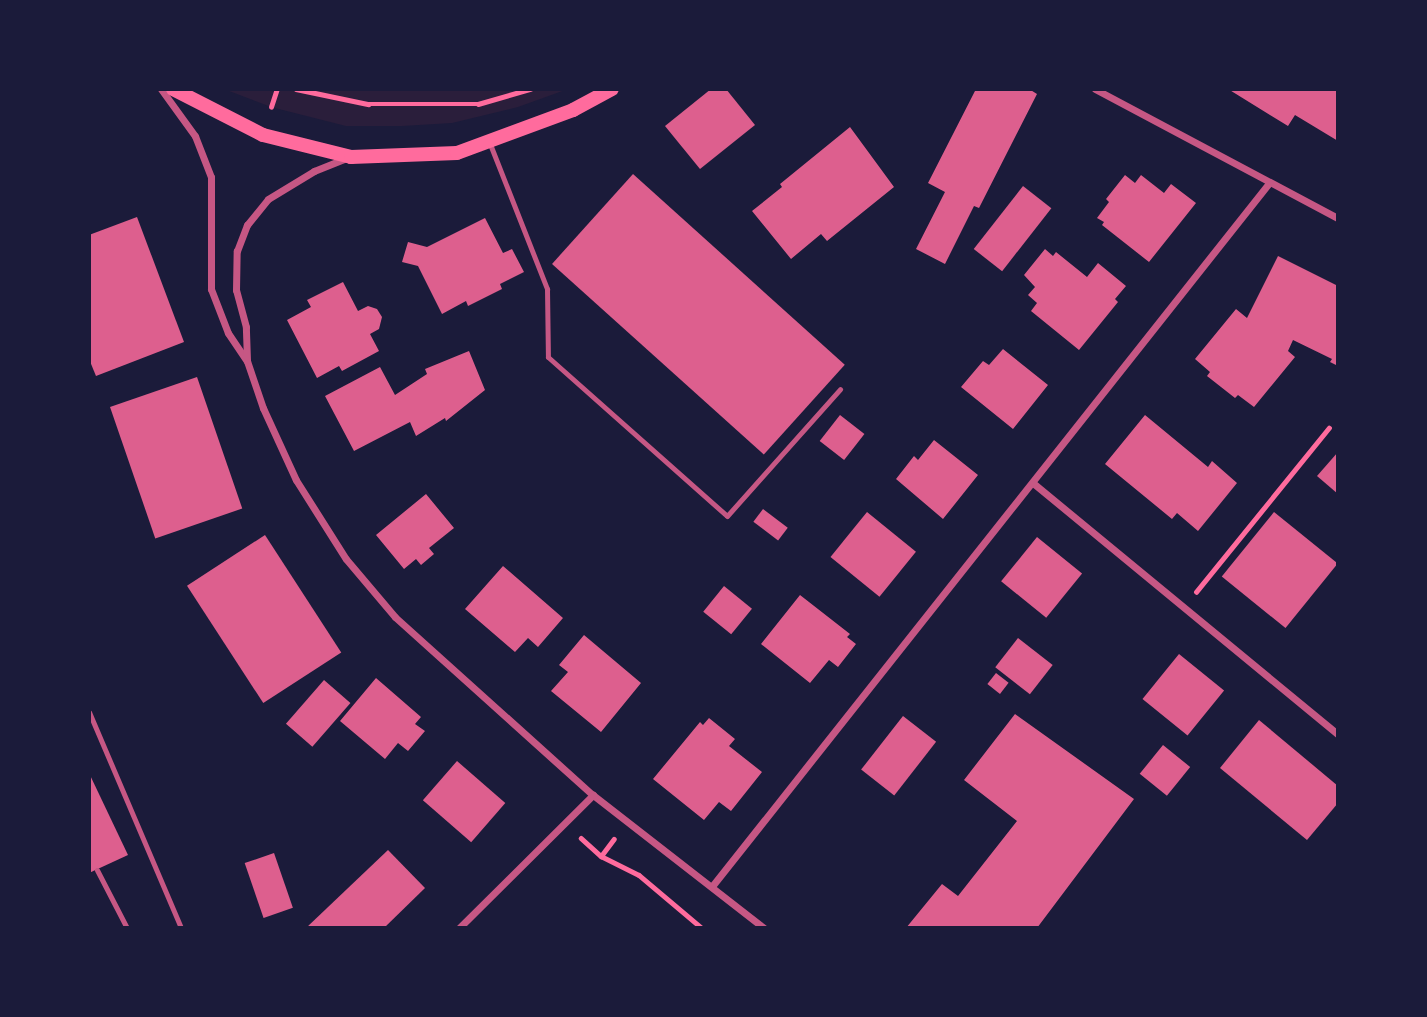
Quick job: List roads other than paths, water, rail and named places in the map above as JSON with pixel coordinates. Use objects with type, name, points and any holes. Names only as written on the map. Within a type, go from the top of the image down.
[{"type":"main road","points":[[173,89],[262,135],[351,157],[457,153],[573,110],[611,89]]},
{"type":"street","points":[[161,89],[195,136],[211,177],[211,289],[228,332],[247,361],[263,408],[296,480],[346,559],[395,617],[593,795],[713,885],[764,928]]},
{"type":"street","points":[[1095,89],[1338,218]]},
{"type":"street","points":[[247,361],[246,327],[236,290],[237,251],[247,225],[268,199],[314,171],[351,157]]},
{"type":"street","points":[[713,885],[1269,183]]},
{"type":"street","points":[[1033,483],[1338,734]]},
{"type":"street","points":[[459,928],[593,795]]},
{"type":"lane","points":[[489,141],[547,289],[548,357],[727,516],[840,389]]},
{"type":"lane","points":[[89,712],[181,928]]},
{"type":"lane","points":[[97,870],[127,928]]}]
